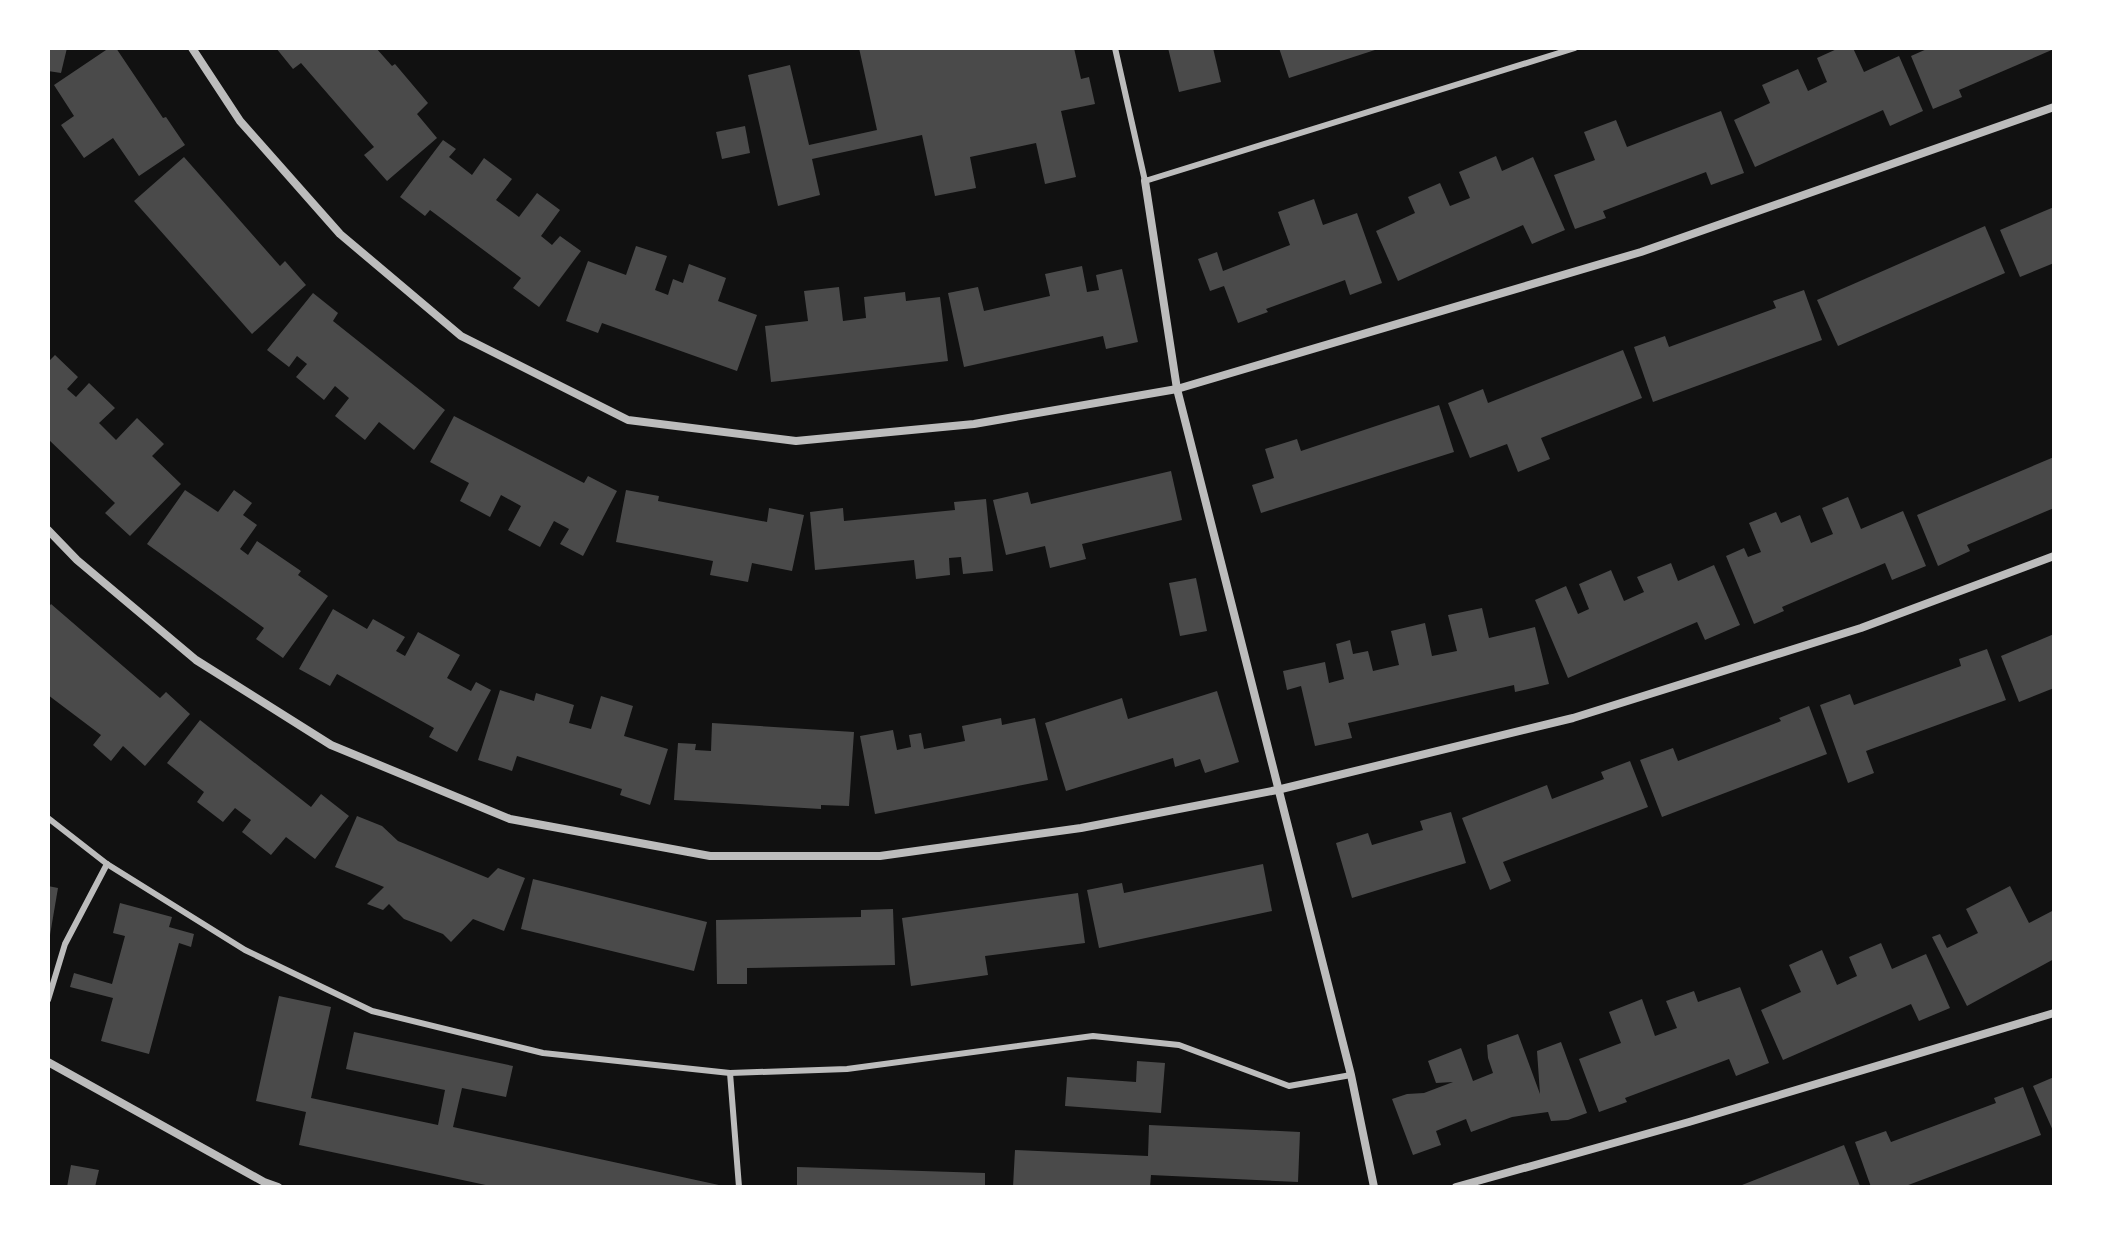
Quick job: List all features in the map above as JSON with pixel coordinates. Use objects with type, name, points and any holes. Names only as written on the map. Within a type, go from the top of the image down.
[{"type":"street","points":[[192,48],[240,121],[340,234],[461,336],[628,420],[796,441],[974,424],[1177,389],[1641,252],[2054,107]]},
{"type":"street","points":[[1145,181],[1177,389],[1351,1075],[1374,1187]]},
{"type":"street","points":[[48,530],[77,560],[196,660],[331,745],[510,819],[710,856],[880,856],[1081,828],[1277,790],[1573,718],[1861,628],[2054,556]]},
{"type":"street","points":[[1456,1187],[1689,1122],[2054,1013]]},
{"type":"street","points":[[48,1062],[278,1187]]},
{"type":"lane","points":[[1115,48],[1145,181],[1575,48]]},
{"type":"lane","points":[[48,818],[107,864],[245,950],[372,1011],[543,1053],[730,1073],[847,1069],[1093,1036],[1179,1045],[1289,1086],[1351,1075]]},
{"type":"lane","points":[[48,1000],[65,944],[107,864]]},
{"type":"lane","points":[[730,1073],[739,1187]]},
{"type":"building","points":[[48,48],[67,48],[61,73],[48,71]]},
{"type":"building","points":[[109,48],[116,48],[185,145],[139,176],[113,138],[84,158],[61,125],[74,116],[54,85]]},
{"type":"building","points":[[276,48],[376,48],[392,66],[395,64],[428,103],[417,114],[437,138],[387,181],[364,155],[374,147],[301,63],[293,69]]},
{"type":"building","points":[[859,48],[1074,48],[1081,79],[1089,77],[1095,104],[1061,111],[1076,177],[1045,184],[1036,143],[970,157],[976,188],[935,196],[922,135],[812,159],[820,195],[778,206],[748,75],[790,65],[809,145],[877,130]]},
{"type":"building","points":[[1168,48],[1213,48],[1221,82],[1179,92]]},
{"type":"building","points":[[1279,48],[1377,48],[1378,49],[1289,78]]},
{"type":"building","points":[[1839,48],[1853,48],[1864,72],[1899,56],[1923,111],[1890,126],[1883,110],[1755,167],[1734,120],[1770,103],[1762,85],[1798,69],[1808,91],[1827,82],[1817,58]]},
{"type":"building","points":[[1929,48],[2054,49],[1959,90],[1962,97],[1933,109],[1911,56]]},
{"type":"building","points":[[1721,111],[1744,173],[1711,185],[1706,172],[1603,211],[1606,218],[1575,229],[1554,175],[1595,160],[1584,132],[1616,120],[1627,147]]},
{"type":"building","points":[[745,126],[750,153],[722,159],[716,132]]},
{"type":"building","points":[[443,140],[456,149],[449,157],[472,175],[484,158],[512,179],[496,200],[519,217],[537,193],[560,210],[541,236],[552,245],[560,236],[581,251],[539,307],[513,288],[521,278],[430,210],[425,216],[400,197]]},
{"type":"building","points":[[1496,156],[1502,171],[1533,157],[1565,230],[1532,244],[1523,225],[1398,281],[1376,231],[1415,213],[1408,197],[1440,183],[1450,206],[1470,198],[1459,172]]},
{"type":"building","points":[[184,157],[280,266],[285,261],[306,285],[252,334],[134,201]]},
{"type":"building","points":[[1314,199],[1323,225],[1357,213],[1382,283],[1350,295],[1345,280],[1266,309],[1268,312],[1238,323],[1224,286],[1210,291],[1198,259],[1217,252],[1223,271],[1290,245],[1278,212]]},
{"type":"building","points":[[2054,207],[2054,263],[2020,277],[2000,230]]},
{"type":"building","points":[[1985,226],[2005,273],[1838,346],[1817,300]]},
{"type":"building","points":[[636,246],[667,256],[655,290],[668,295],[673,279],[683,283],[689,264],[726,278],[718,301],[757,315],[737,371],[602,323],[598,333],[566,321],[588,261],[626,275]]},
{"type":"building","points":[[1082,266],[1087,292],[1099,290],[1096,275],[1122,269],[1138,342],[1106,349],[1103,336],[964,367],[948,293],[978,287],[984,311],[1050,296],[1045,274]]},
{"type":"building","points":[[839,287],[843,321],[866,318],[864,297],[905,292],[906,301],[940,297],[948,361],[771,382],[765,326],[808,321],[804,291]]},
{"type":"building","points":[[1804,290],[1822,340],[1653,402],[1634,347],[1665,336],[1669,347],[1776,308],[1773,301]]},
{"type":"building","points":[[313,293],[338,313],[333,321],[445,410],[414,450],[379,422],[365,440],[335,416],[349,398],[335,386],[324,400],[296,377],[307,364],[297,356],[289,367],[267,350]]},
{"type":"building","points":[[1623,350],[1642,398],[1541,438],[1550,459],[1518,472],[1507,444],[1470,458],[1448,403],[1483,389],[1488,403]]},
{"type":"building","points":[[55,355],[78,377],[67,389],[76,397],[89,383],[115,408],[99,423],[116,440],[137,418],[164,444],[152,456],[181,484],[130,536],[105,513],[115,503],[48,439],[48,362]]},
{"type":"building","points":[[1439,405],[1454,452],[1261,513],[1252,485],[1274,478],[1265,449],[1297,439],[1301,451]]},
{"type":"building","points":[[454,416],[584,483],[588,476],[617,491],[583,556],[560,544],[569,529],[554,521],[540,547],[508,530],[521,506],[501,495],[490,517],[460,501],[469,483],[430,462]]},
{"type":"building","points":[[2054,457],[2054,508],[1967,545],[1970,551],[1938,566],[1917,515]]},
{"type":"building","points":[[1171,471],[1182,520],[1082,544],[1086,559],[1050,568],[1045,546],[1006,555],[993,500],[1028,492],[1031,504]]},
{"type":"building","points":[[185,490],[218,512],[234,490],[252,503],[243,515],[257,525],[240,549],[248,555],[257,541],[301,571],[298,575],[328,596],[283,658],[256,639],[264,628],[147,544]]},
{"type":"building","points":[[626,490],[659,496],[658,501],[767,522],[769,508],[804,515],[792,571],[752,563],[748,582],[710,575],[713,561],[616,542]]},
{"type":"building","points":[[1848,497],[1861,529],[1903,511],[1926,566],[1892,580],[1885,563],[1782,607],[1784,611],[1754,624],[1726,556],[1744,548],[1748,557],[1761,552],[1749,523],[1776,512],[1781,523],[1800,515],[1811,543],[1833,534],[1822,508]]},
{"type":"building","points":[[986,499],[993,571],[963,574],[961,557],[949,558],[950,575],[916,579],[914,560],[815,570],[810,512],[843,508],[844,521],[955,510],[954,502]]},
{"type":"building","points":[[1671,563],[1678,581],[1714,565],[1740,625],[1705,640],[1697,622],[1568,678],[1535,600],[1566,586],[1578,614],[1589,609],[1579,584],[1611,570],[1624,601],[1644,592],[1637,577]]},
{"type":"building","points":[[1196,578],[1207,631],[1180,636],[1169,583]]},
{"type":"building","points":[[51,604],[160,698],[166,692],[190,714],[145,766],[123,746],[111,761],[93,745],[101,735],[48,695],[48,608]]},
{"type":"building","points":[[1482,608],[1489,638],[1535,627],[1549,684],[1515,692],[1514,685],[1348,723],[1352,738],[1315,746],[1301,686],[1287,690],[1283,671],[1325,662],[1329,683],[1344,679],[1336,644],[1350,640],[1353,654],[1368,651],[1373,671],[1399,665],[1391,631],[1425,623],[1432,656],[1457,651],[1448,615]]},
{"type":"building","points":[[333,609],[367,629],[373,619],[405,637],[396,651],[405,656],[418,632],[460,655],[447,678],[471,691],[476,682],[491,690],[457,752],[429,737],[434,728],[337,674],[330,686],[299,669]]},
{"type":"building","points":[[2054,634],[2054,688],[2019,702],[2001,656]]},
{"type":"building","points":[[1987,649],[2006,700],[1866,751],[1874,773],[1848,783],[1820,705],[1850,694],[1854,705],[1961,666],[1959,659]]},
{"type":"building","points":[[500,690],[534,701],[536,693],[574,705],[569,723],[591,729],[601,696],[633,706],[624,736],[668,749],[650,805],[620,795],[622,789],[517,756],[512,771],[478,760]]},
{"type":"building","points":[[1217,691],[1239,762],[1205,773],[1200,759],[1175,767],[1173,758],[1066,791],[1045,723],[1122,698],[1128,719]]},
{"type":"building","points":[[1809,706],[1827,754],[1662,817],[1640,760],[1673,748],[1678,761],[1781,721],[1779,718]]},
{"type":"building","points":[[1001,718],[1002,725],[1035,718],[1048,780],[875,814],[860,736],[893,730],[897,750],[911,747],[909,735],[921,733],[924,749],[965,741],[962,726]]},
{"type":"building","points":[[200,720],[311,807],[321,794],[349,816],[315,859],[286,837],[271,855],[242,832],[251,820],[235,808],[223,822],[197,802],[204,792],[167,763]]},
{"type":"building","points":[[712,723],[854,732],[849,806],[821,805],[821,809],[674,800],[678,743],[696,744],[695,750],[711,751]]},
{"type":"building","points":[[1630,761],[1648,807],[1503,862],[1511,881],[1490,890],[1462,818],[1547,785],[1552,799],[1604,779],[1601,772]]},
{"type":"building","points":[[1451,812],[1466,863],[1352,898],[1336,843],[1368,833],[1372,845],[1423,830],[1420,821]]},
{"type":"building","points":[[357,816],[382,826],[398,841],[488,878],[498,868],[525,878],[504,931],[473,919],[451,942],[443,934],[404,919],[389,904],[383,910],[367,904],[384,887],[335,867]]},
{"type":"building","points":[[1263,864],[1272,911],[1099,948],[1087,890],[1122,883],[1124,893]]},
{"type":"building","points":[[533,879],[707,922],[694,971],[521,929]]},
{"type":"building","points":[[48,886],[58,888],[50,935],[48,935]]},
{"type":"building","points":[[2010,886],[2029,923],[2054,910],[2054,959],[1967,1006],[1932,937],[1940,934],[1947,948],[1978,933],[1966,909]]},
{"type":"building","points":[[1078,893],[1085,943],[985,956],[988,975],[911,986],[902,918]]},
{"type":"building","points":[[120,903],[172,917],[169,927],[194,934],[191,947],[179,943],[149,1054],[101,1041],[113,998],[70,987],[74,973],[112,984],[125,936],[113,933]]},
{"type":"building","points":[[893,909],[895,965],[747,968],[747,984],[717,984],[716,920],[861,917],[861,910]]},
{"type":"building","points":[[1881,943],[1892,969],[1926,954],[1950,1008],[1919,1021],[1911,1004],[1783,1060],[1761,1010],[1801,992],[1789,965],[1822,950],[1837,985],[1857,976],[1849,957]]},
{"type":"building","points":[[1740,987],[1769,1063],[1736,1076],[1729,1059],[1625,1098],[1627,1102],[1599,1112],[1579,1059],[1621,1043],[1609,1012],[1642,999],[1655,1036],[1677,1028],[1666,1001],[1694,991],[1698,1002]]},
{"type":"building","points":[[279,996],[331,1007],[311,1098],[438,1125],[445,1090],[346,1069],[354,1032],[513,1066],[506,1097],[462,1088],[453,1127],[728,1187],[495,1187],[299,1145],[306,1112],[256,1101]]},
{"type":"building","points":[[1518,1034],[1540,1094],[1537,1051],[1561,1042],[1587,1113],[1568,1120],[1551,1121],[1548,1112],[1512,1117],[1471,1132],[1466,1119],[1436,1131],[1441,1145],[1413,1155],[1392,1099],[1424,1093],[1453,1082],[1436,1083],[1428,1061],[1461,1048],[1473,1081],[1493,1073],[1487,1045]]},
{"type":"building","points":[[1137,1061],[1165,1063],[1161,1113],[1065,1106],[1067,1077],[1136,1082]]},
{"type":"building","points":[[2054,1077],[2054,1133],[2033,1086]]},
{"type":"building","points":[[2023,1087],[2041,1135],[1903,1187],[1871,1187],[1855,1142],[1886,1131],[1891,1142],[1996,1103],[1994,1098]]},
{"type":"building","points":[[1149,1125],[1300,1132],[1298,1182],[1151,1175],[1150,1187],[1013,1187],[1015,1150],[1148,1156]]},
{"type":"building","points":[[1844,1145],[1858,1187],[1737,1187]]},
{"type":"building","points":[[71,1165],[99,1170],[95,1187],[67,1187]]},
{"type":"building","points":[[797,1167],[985,1173],[985,1187],[797,1187]]}]
